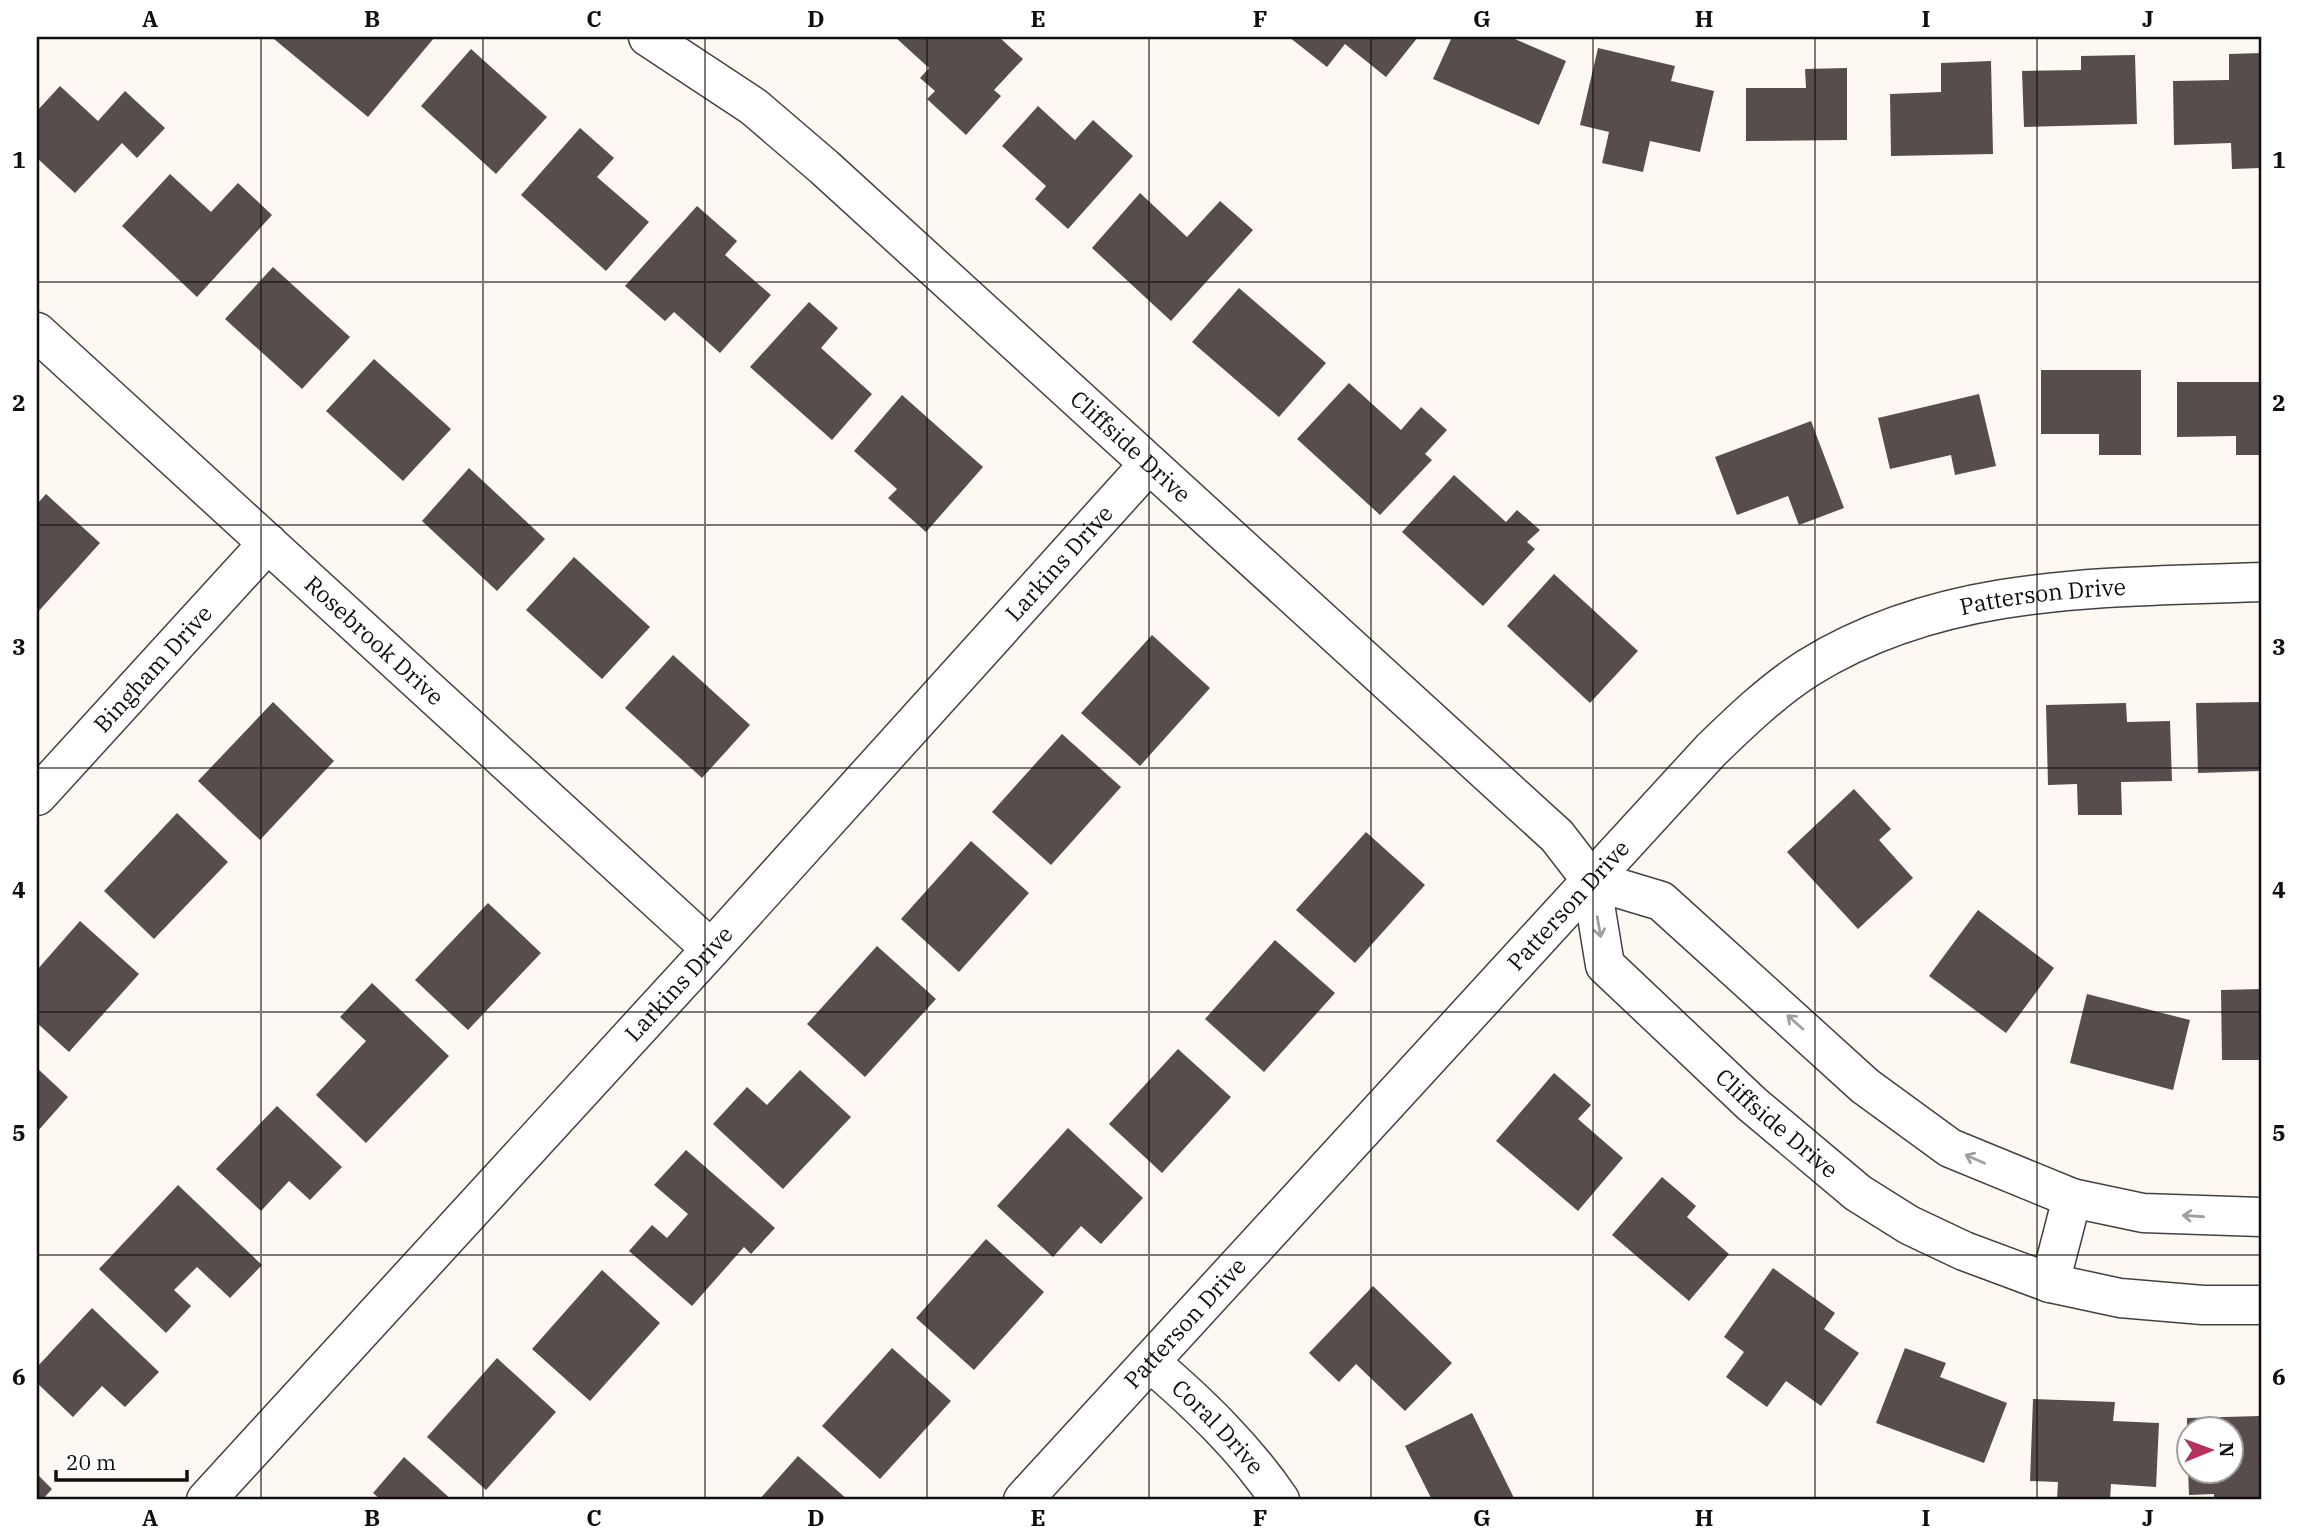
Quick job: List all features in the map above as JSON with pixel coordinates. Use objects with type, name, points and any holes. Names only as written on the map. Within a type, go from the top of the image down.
[{"type":"street","name":"Cliffside Drive","points":[[648,37],[754,107],[789,136],[1557,836],[1591,880],[1605,965],[1752,1104],[1858,1193],[1909,1225],[1964,1251],[2050,1283],[2120,1298],[2203,1305],[2261,1305]]},
{"type":"street","name":"Rosebrook Drive","points":[[37,332],[711,949]]},
{"type":"street","name":"Larkins Drive","points":[[206,1500],[711,949],[1149,464]]},
{"type":"street","name":"Bingham Drive","points":[[37,796],[268,543]]},
{"type":"street","name":"Patterson Drive","points":[[1023,1500],[1711,750],[1754,709],[1808,669],[1886,629],[1957,606],[2023,594],[2261,583]]},
{"type":"street","points":[[1591,880],[1661,901],[1865,1086],[1950,1147],[2072,1198],[2143,1213],[2261,1217]]},
{"type":"street","points":[[2050,1283],[2072,1198]]},
{"type":"street","name":"Coral Drive","points":[[1150,1362],[1189,1396],[1254,1461],[1280,1500]]},
{"type":"building","points":[[895,37],[999,37],[1023,59],[994,90],[1001,96],[966,135],[927,99],[935,91],[920,78],[929,68]]},
{"type":"building","points":[[1289,37],[1418,37],[1386,77],[1345,44],[1327,67]]},
{"type":"building","points":[[1452,37],[1510,37],[1566,61],[1539,125],[1433,79]]},
{"type":"building","points":[[434,38],[368,117],[274,39]]},
{"type":"building","points":[[1598,48],[1675,66],[1671,81],[1714,91],[1700,152],[1650,141],[1643,172],[1602,163],[1609,132],[1580,125]]},
{"type":"building","points":[[471,49],[547,117],[496,174],[421,106]]},
{"type":"building","points":[[2261,53],[2261,168],[2232,169],[2231,143],[2174,145],[2173,81],[2229,80],[2229,54]]},
{"type":"building","points":[[2135,55],[2137,124],[2024,127],[2022,71],[2081,70],[2081,56]]},
{"type":"building","points":[[1991,61],[1993,154],[1891,156],[1890,94],[1941,92],[1941,63]]},
{"type":"building","points":[[1847,68],[1847,140],[1746,141],[1746,88],[1806,88],[1805,69]]},
{"type":"building","points":[[60,86],[98,121],[125,91],[165,128],[137,158],[122,143],[75,193],[37,158],[37,111]]},
{"type":"building","points":[[1038,106],[1075,140],[1093,120],[1133,156],[1068,229],[1035,199],[1046,186],[1002,146]]},
{"type":"building","points":[[580,128],[614,158],[597,177],[649,222],[606,271],[521,195]]},
{"type":"building","points":[[170,174],[211,212],[238,183],[272,215],[197,297],[122,226]]},
{"type":"building","points":[[1140,193],[1187,237],[1220,201],[1253,230],[1171,321],[1092,248]]},
{"type":"building","points":[[697,206],[737,241],[725,255],[771,295],[720,353],[674,312],[665,321],[625,286]]},
{"type":"building","points":[[273,267],[350,337],[302,389],[225,319]]},
{"type":"building","points":[[1239,288],[1326,363],[1279,417],[1192,342]]},
{"type":"building","points":[[809,302],[838,328],[821,348],[872,394],[832,440],[750,367]]},
{"type":"building","points":[[374,359],[451,429],[403,481],[326,411]]},
{"type":"building","points":[[2041,370],[2141,370],[2141,455],[2099,455],[2099,434],[2041,434]]},
{"type":"building","points":[[2177,382],[2261,382],[2261,455],[2236,455],[2236,436],[2177,437]]},
{"type":"building","points":[[1349,383],[1401,430],[1421,407],[1447,430],[1425,454],[1432,460],[1380,515],[1297,439]]},
{"type":"building","points":[[1979,394],[1996,466],[1955,475],[1951,455],[1890,469],[1878,418]]},
{"type":"building","points":[[902,395],[983,467],[926,532],[888,498],[897,489],[854,451]]},
{"type":"building","points":[[1811,421],[1844,508],[1799,525],[1788,496],[1737,515],[1715,457]]},
{"type":"building","points":[[469,468],[545,539],[497,591],[422,521]]},
{"type":"building","points":[[1454,475],[1506,522],[1517,510],[1540,530],[1527,542],[1535,549],[1483,606],[1402,532]]},
{"type":"building","points":[[46,494],[100,543],[37,613],[37,504]]},
{"type":"building","points":[[574,557],[650,627],[602,679],[526,610]]},
{"type":"building","points":[[1554,574],[1638,651],[1590,703],[1507,626]]},
{"type":"building","points":[[1152,635],[1210,688],[1140,766],[1081,713]]},
{"type":"building","points":[[673,655],[750,725],[702,778],[625,708]]},
{"type":"building","points":[[273,702],[334,761],[260,840],[198,781]]},
{"type":"building","points":[[2261,702],[2261,771],[2198,773],[2196,703]]},
{"type":"building","points":[[2126,703],[2127,722],[2170,721],[2172,781],[2121,782],[2122,815],[2078,815],[2077,784],[2048,785],[2046,705]]},
{"type":"building","points":[[1062,734],[1121,787],[1051,865],[992,812]]},
{"type":"building","points":[[1854,789],[1891,829],[1879,840],[1913,878],[1858,929],[1787,852]]},
{"type":"building","points":[[177,813],[228,862],[154,939],[104,891]]},
{"type":"building","points":[[1366,832],[1425,885],[1355,963],[1296,910]]},
{"type":"building","points":[[971,841],[1029,893],[959,972],[901,919]]},
{"type":"building","points":[[488,903],[541,953],[468,1030],[415,980]]},
{"type":"building","points":[[1978,910],[2054,968],[2006,1033],[1929,976]]},
{"type":"building","points":[[80,921],[139,974],[69,1052],[37,1023],[37,970]]},
{"type":"building","points":[[1275,940],[1335,993],[1264,1072],[1205,1019]]},
{"type":"building","points":[[877,946],[936,999],[865,1077],[807,1024]]},
{"type":"building","points":[[372,983],[449,1056],[366,1143],[316,1095],[366,1041],[340,1017]]},
{"type":"building","points":[[2261,989],[2261,1060],[2222,1060],[2221,990]]},
{"type":"building","points":[[2087,994],[2190,1020],[2173,1090],[2070,1063]]},
{"type":"building","points":[[1178,1049],[1231,1097],[1162,1173],[1109,1124]]},
{"type":"building","points":[[37,1068],[68,1097],[37,1132]]},
{"type":"building","points":[[800,1070],[851,1117],[783,1189],[713,1124],[747,1087],[767,1105]]},
{"type":"building","points":[[1554,1073],[1591,1105],[1578,1119],[1623,1158],[1578,1211],[1496,1141]]},
{"type":"building","points":[[277,1106],[342,1167],[310,1200],[289,1181],[261,1211],[216,1169]]},
{"type":"building","points":[[1068,1128],[1143,1198],[1101,1244],[1081,1226],[1053,1257],[997,1206]]},
{"type":"building","points":[[686,1150],[775,1228],[751,1254],[744,1247],[692,1306],[629,1251],[652,1225],[667,1238],[688,1214],[654,1185]]},
{"type":"building","points":[[1662,1177],[1696,1206],[1687,1217],[1729,1254],[1689,1301],[1612,1235]]},
{"type":"building","points":[[178,1185],[262,1265],[230,1298],[197,1267],[174,1290],[191,1306],[166,1333],[99,1269]]},
{"type":"building","points":[[986,1239],[1044,1292],[974,1370],[916,1318]]},
{"type":"building","points":[[1773,1268],[1835,1313],[1824,1329],[1859,1353],[1821,1406],[1786,1381],[1767,1407],[1726,1377],[1744,1352],[1724,1337]]},
{"type":"building","points":[[602,1270],[660,1323],[590,1401],[532,1349]]},
{"type":"building","points":[[1373,1286],[1452,1363],[1405,1411],[1356,1364],[1339,1382],[1309,1353]]},
{"type":"building","points":[[92,1308],[159,1372],[125,1407],[102,1386],[73,1417],[37,1383],[37,1367]]},
{"type":"building","points":[[892,1348],[951,1401],[880,1479],[822,1426]]},
{"type":"building","points":[[1905,1348],[1946,1363],[1940,1377],[2007,1403],[1984,1463],[1876,1423]]},
{"type":"building","points":[[497,1358],[556,1412],[486,1490],[427,1437]]},
{"type":"building","points":[[2033,1399],[2115,1402],[2113,1421],[2159,1423],[2156,1487],[2111,1484],[2110,1500],[2057,1500],[2058,1482],[2030,1481]]},
{"type":"building","points":[[1472,1413],[1515,1500],[1432,1500],[1405,1446]]},
{"type":"building","points":[[2246,1416],[2260,1416],[2261,1500],[2214,1500],[2214,1494],[2189,1495],[2189,1484],[2246,1484]]},
{"type":"building","points":[[798,1456],[848,1500],[759,1500]]},
{"type":"building","points":[[404,1457],[452,1500],[381,1500],[373,1493]]},
{"type":"building","points":[[37,1474],[52,1489],[42,1500],[37,1500]]}]
